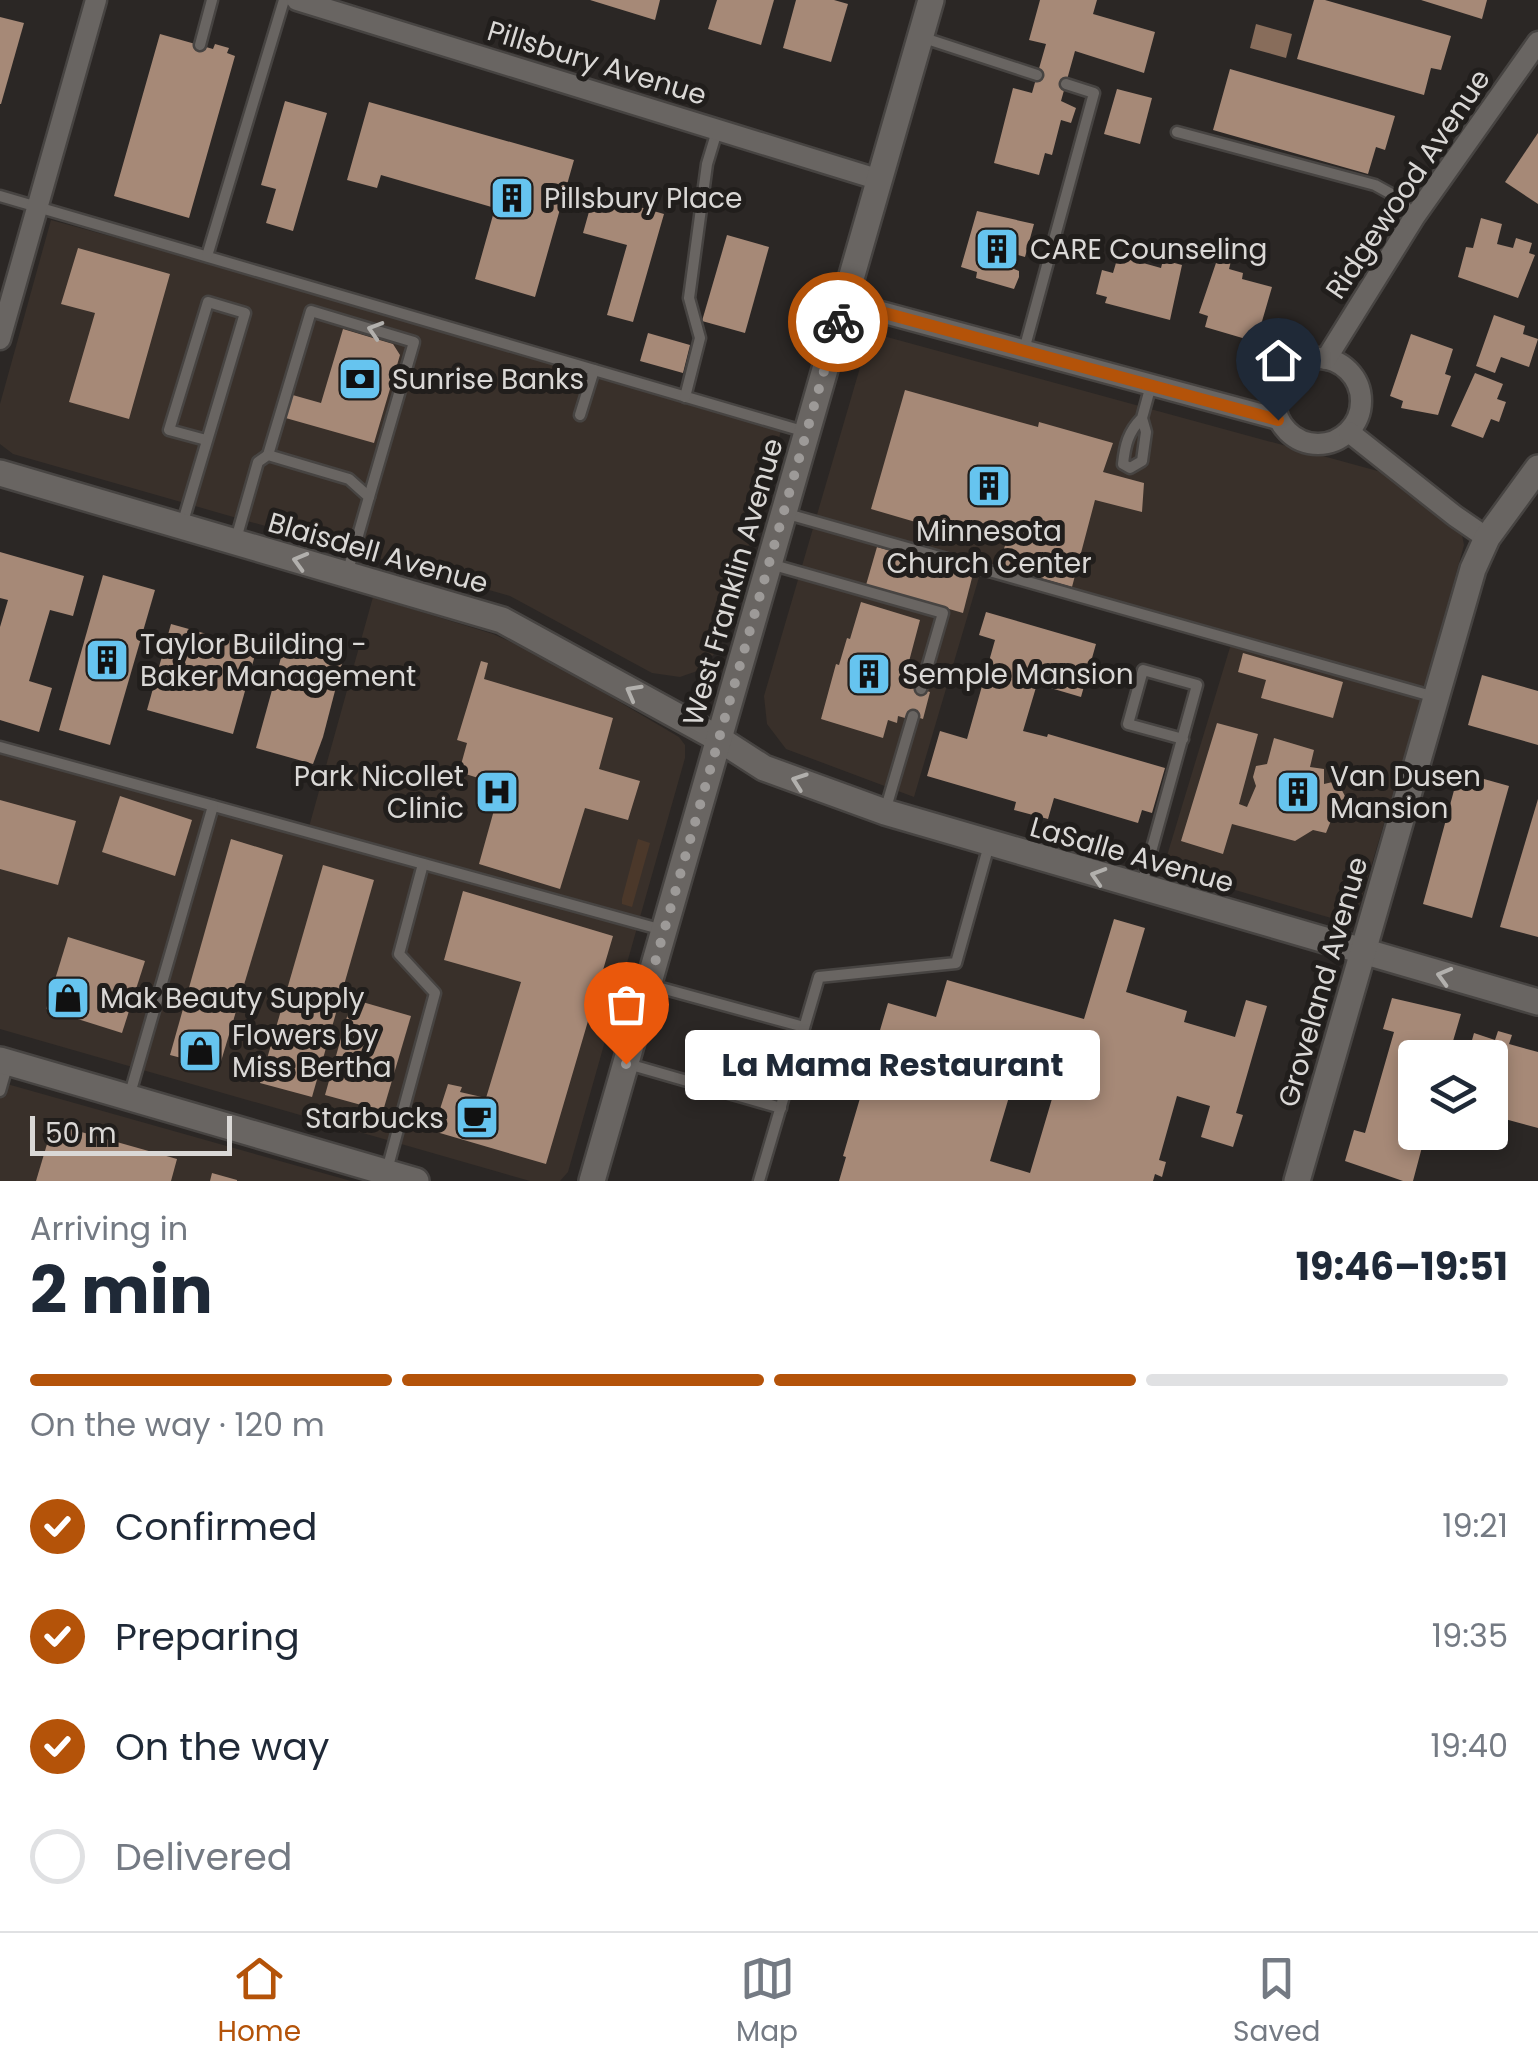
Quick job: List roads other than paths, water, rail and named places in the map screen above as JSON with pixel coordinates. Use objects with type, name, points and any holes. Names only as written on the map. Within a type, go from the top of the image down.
[{"type":"street","points":[[0,339],[96,0]]},
{"type":"street","name":"Pillsbury Avenue","points":[[297,0],[880,180]]},
{"type":"street","name":"West Franklin Avenue","points":[[592,1181],[931,0]]},
{"type":"street","name":"Ridgewood Avenue","points":[[1326,359],[1415,216],[1538,42]]},
{"type":"street","points":[[844,302],[1278,420]]},
{"type":"street","points":[[1306,359],[1326,359],[1348,370],[1360,393],[1361,407],[1350,432],[1325,444],[1312,444],[1286,432],[1278,420],[1276,390],[1292,366],[1306,359]]},
{"type":"street","points":[[1350,432],[1487,538]]},
{"type":"street","name":"Groveland Avenue","points":[[1297,1181],[1473,570],[1487,538],[1538,468]]},
{"type":"street","name":"Blaisdell Avenue","points":[[0,473],[502,620],[719,738]]},
{"type":"street","name":"LaSalle Avenue","points":[[719,738],[764,768],[885,812],[1538,1002]]},
{"type":"street","points":[[4,1061],[385,1177],[416,1181]]},
{"type":"lane","points":[[200,45],[212,0]]},
{"type":"lane","points":[[207,256],[284,0]]},
{"type":"lane","points":[[920,38],[1037,76]]},
{"type":"lane","points":[[1024,351],[1094,93],[1066,84]]},
{"type":"lane","points":[[685,397],[700,338],[689,298],[706,164],[718,130]]},
{"type":"lane","points":[[1177,132],[1376,185],[1395,196],[1415,216]]},
{"type":"lane","points":[[0,196],[807,432]]},
{"type":"lane","points":[[182,526],[245,313],[208,302],[169,430],[206,440]]},
{"type":"lane","points":[[235,542],[258,462],[268,456],[311,311],[414,342],[347,574]]},
{"type":"lane","points":[[580,415],[594,370]]},
{"type":"lane","points":[[1142,418],[1151,385]]},
{"type":"lane","points":[[268,456],[350,479],[369,497]]},
{"type":"lane","points":[[784,513],[1436,698]]},
{"type":"lane","points":[[769,564],[943,614],[921,689]]},
{"type":"lane","points":[[1141,889],[1198,685],[1142,670],[1128,724],[1182,739]]},
{"type":"lane","points":[[885,812],[913,716]]},
{"type":"lane","points":[[0,747],[664,930]]},
{"type":"lane","points":[[129,1098],[213,806]]},
{"type":"lane","points":[[758,1181],[818,977],[956,964],[989,844]]},
{"type":"lane","points":[[385,1177],[435,993],[399,954],[423,864]]},
{"type":"lane","points":[[648,984],[804,1028]]},
{"type":"lane","points":[[0,1091],[4,1061]]},
{"type":"lane","points":[[626,1064],[780,1108]]},
{"type":"place","name":"Pillsbury Place","points":[[512,198]]},
{"type":"place","name":"CARE Counseling","points":[[997,249]]},
{"type":"place","name":"Sunrise Banks","points":[[360,379]]},
{"type":"place","name":"Minnesota Church Center","points":[[989,486]]},
{"type":"place","name":"Taylor Building - Baker Management","points":[[107,660]]},
{"type":"place","name":"Semple Mansion","points":[[869,674]]},
{"type":"place","name":"Park Nicollet Clinic","points":[[497,792]]},
{"type":"place","name":"Van Dusen Mansion","points":[[1298,792]]},
{"type":"place","name":"Mak Beauty Supply","points":[[68,998]]},
{"type":"place","name":"Flowers by Miss Bertha","points":[[200,1051]]},
{"type":"place","name":"La Mama Restaurant","points":[[626,1064]]},
{"type":"place","name":"Starbucks","points":[[477,1118]]}]
